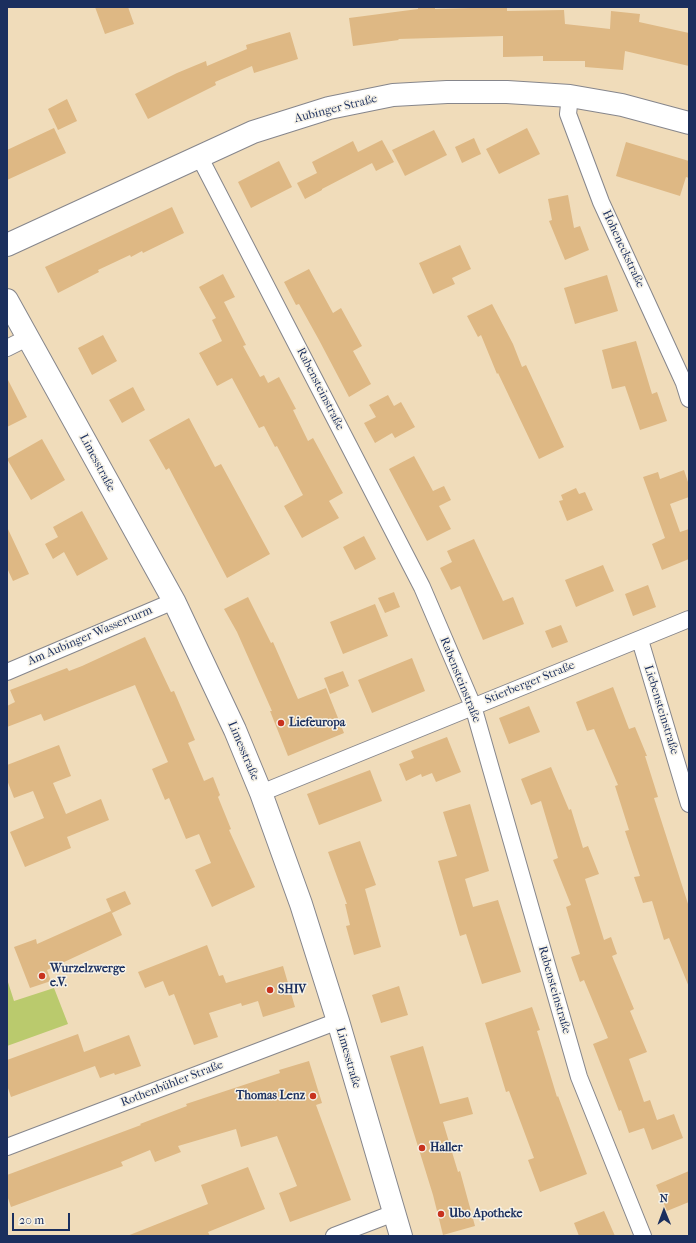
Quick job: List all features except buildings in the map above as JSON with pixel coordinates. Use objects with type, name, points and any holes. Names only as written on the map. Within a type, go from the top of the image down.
[{"type":"street","name":"Aubinger Straße","points":[[7,245],[261,129],[329,108],[394,95],[447,92],[507,92],[570,96],[622,105],[689,123]]},
{"type":"street","name":"Hoheneckstraße","points":[[570,96],[568,114],[600,202],[681,377],[689,399]]},
{"type":"street","name":"Rabensteinstraße","points":[[199,156],[422,587],[473,706],[579,1077],[643,1236]]},
{"type":"street","name":"Limesstraße","points":[[7,300],[174,601],[212,680],[261,794],[301,904],[338,1021],[401,1236]]},
{"type":"street","points":[[7,348],[27,338]]},
{"type":"street","name":"Am Aubinger Wasserturm","points":[[7,672],[174,601]]},
{"type":"street","name":"Stierberger Straße","points":[[261,794],[473,706],[689,619]]},
{"type":"street","name":"Liebensteinstraße","points":[[640,640],[689,804]]},
{"type":"street","name":"Rothenbühler Straße","points":[[7,1147],[338,1021]]},
{"type":"street","points":[[334,1236],[394,1213]]},
{"type":"green space","points":[[7,979],[14,1001],[54,988],[68,1024],[7,1046]]},
{"type":"place","name":"Liefeuropa","points":[[281,723]]},
{"type":"place","name":"Wurzelzwerge e.V.","points":[[42,976]]},
{"type":"place","name":"SHIV","points":[[270,990]]},
{"type":"place","name":"Thomas Lenz","points":[[313,1096]]},
{"type":"place","name":"Haller","points":[[422,1148]]},
{"type":"place","name":"Ubo Apotheke","points":[[441,1214]]}]
